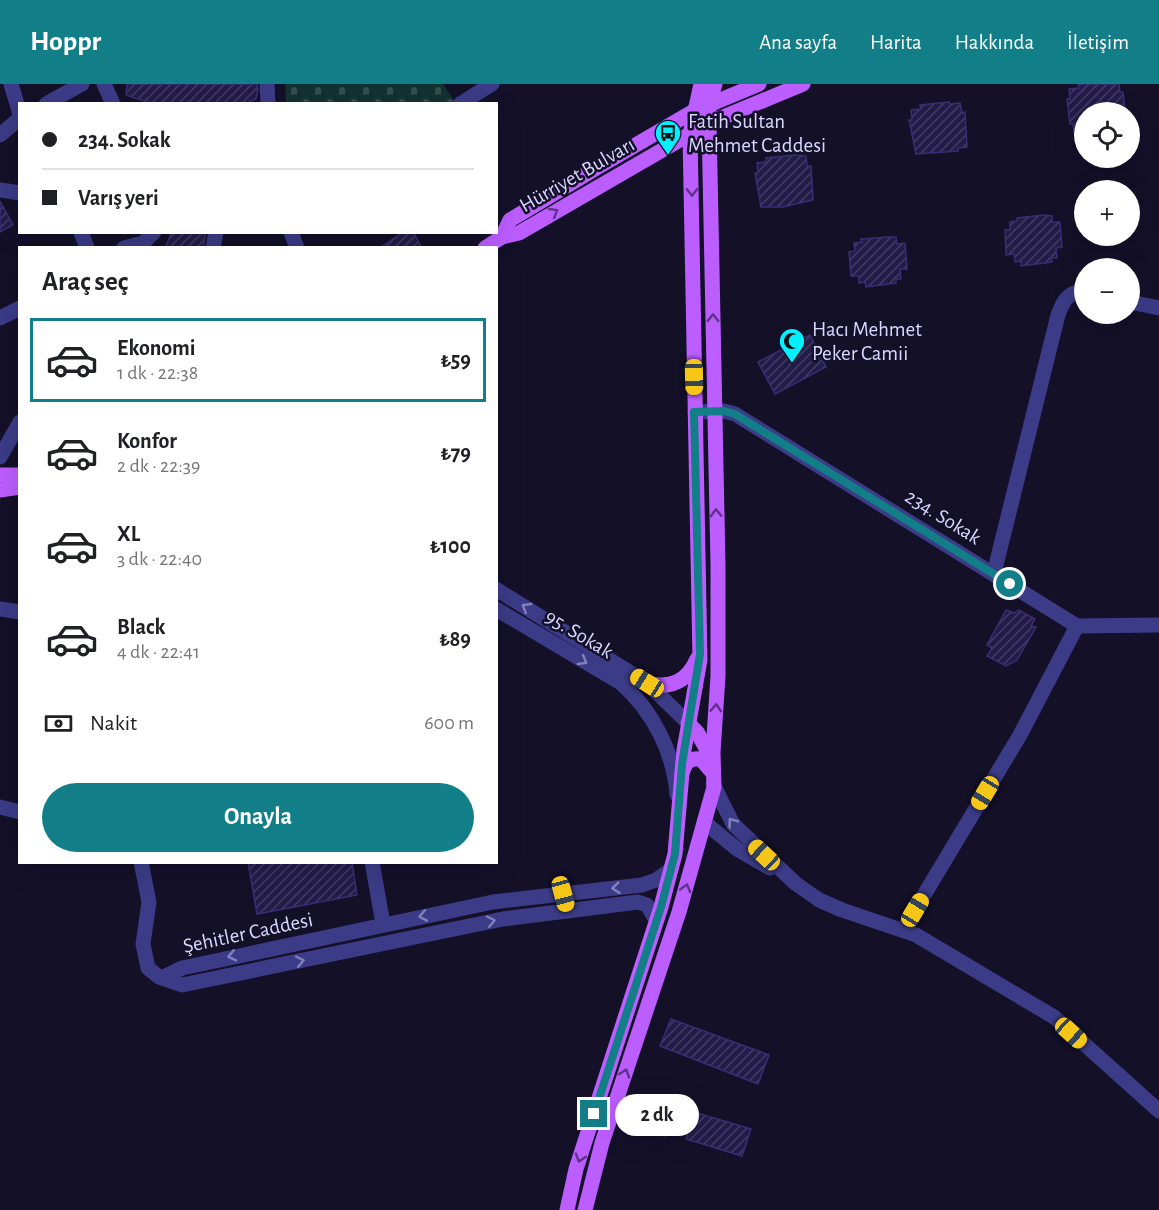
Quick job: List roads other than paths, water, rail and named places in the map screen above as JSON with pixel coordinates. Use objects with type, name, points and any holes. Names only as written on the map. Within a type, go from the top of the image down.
[{"type":"main road","points":[[567,1210],[576,1169],[675,854],[680,778],[700,654],[690,134],[701,84]]},
{"type":"main road","points":[[585,1210],[602,1143],[679,912],[704,822],[713,776],[718,676],[709,104],[715,84]]},
{"type":"main road","name":"Hürriyet Bulvarı","points":[[502,237],[510,220],[694,111],[759,84]]},
{"type":"main road","name":"Hürriyet Bulvarı","points":[[488,246],[502,237],[519,233],[709,123],[803,84]]},
{"type":"main road","points":[[0,475],[18,475]]},
{"type":"main road","points":[[0,490],[18,487]]},
{"type":"main road","points":[[647,683],[663,687],[682,680],[693,668],[700,654]]},
{"type":"main road","points":[[688,723],[708,748],[713,776]]},
{"type":"main road","points":[[680,778],[688,760],[692,758],[701,759],[713,776]]},
{"type":"main road","points":[[678,798],[684,815],[704,822]]},
{"type":"street","points":[[11,84],[18,109]]},
{"type":"street","points":[[50,102],[82,84]]},
{"type":"street","points":[[267,102],[268,84]]},
{"type":"street","points":[[463,102],[492,84]]},
{"type":"street","points":[[108,94],[122,102]]},
{"type":"street","points":[[0,135],[18,118]]},
{"type":"street","points":[[0,190],[18,193]]},
{"type":"street","points":[[132,246],[144,243],[152,234]]},
{"type":"street","points":[[994,573],[1058,315],[1062,303],[1070,294],[1074,293]]},
{"type":"street","points":[[1140,304],[1159,308]]},
{"type":"street","points":[[0,318],[18,309]]},
{"type":"street","name":"234. Sokak","points":[[694,412],[713,411],[735,414],[1077,626]]},
{"type":"street","points":[[0,457],[18,426]]},
{"type":"street","name":"95. Sokak","points":[[498,591],[647,683],[688,723]]},
{"type":"street","points":[[0,609],[18,612]]},
{"type":"street","name":"95. Sokak","points":[[498,610],[621,683],[631,692],[665,743],[676,780],[678,798]]},
{"type":"street","points":[[903,930],[1020,735],[1077,626],[1159,625]]},
{"type":"street","points":[[713,776],[733,824],[788,878]]},
{"type":"street","points":[[0,807],[18,812]]},
{"type":"street","points":[[704,822],[737,849],[788,878],[819,900],[871,921],[916,934],[1054,1017],[1159,1111]]},
{"type":"street","points":[[141,864],[149,902],[143,944],[147,968],[162,978]]},
{"type":"street","points":[[372,864],[383,924]]},
{"type":"street","name":"Şehitler Caddesi","points":[[162,978],[182,968],[269,948],[493,902],[642,885],[656,880],[670,870]]},
{"type":"street","points":[[563,894],[567,910]]},
{"type":"street","name":"Şehitler Caddesi","points":[[162,978],[182,985],[502,919],[567,910],[644,903],[652,910],[656,920]]},
{"type":"street","points":[[336,935],[340,953]]},
{"type":"street","points":[[269,948],[273,967]]},
{"type":"place","name":"Fatih Sultan Mehmet Caddesi","points":[[668,156]]},
{"type":"place","name":"Hacı Mehmet Peker Camii","points":[[792,364]]}]
